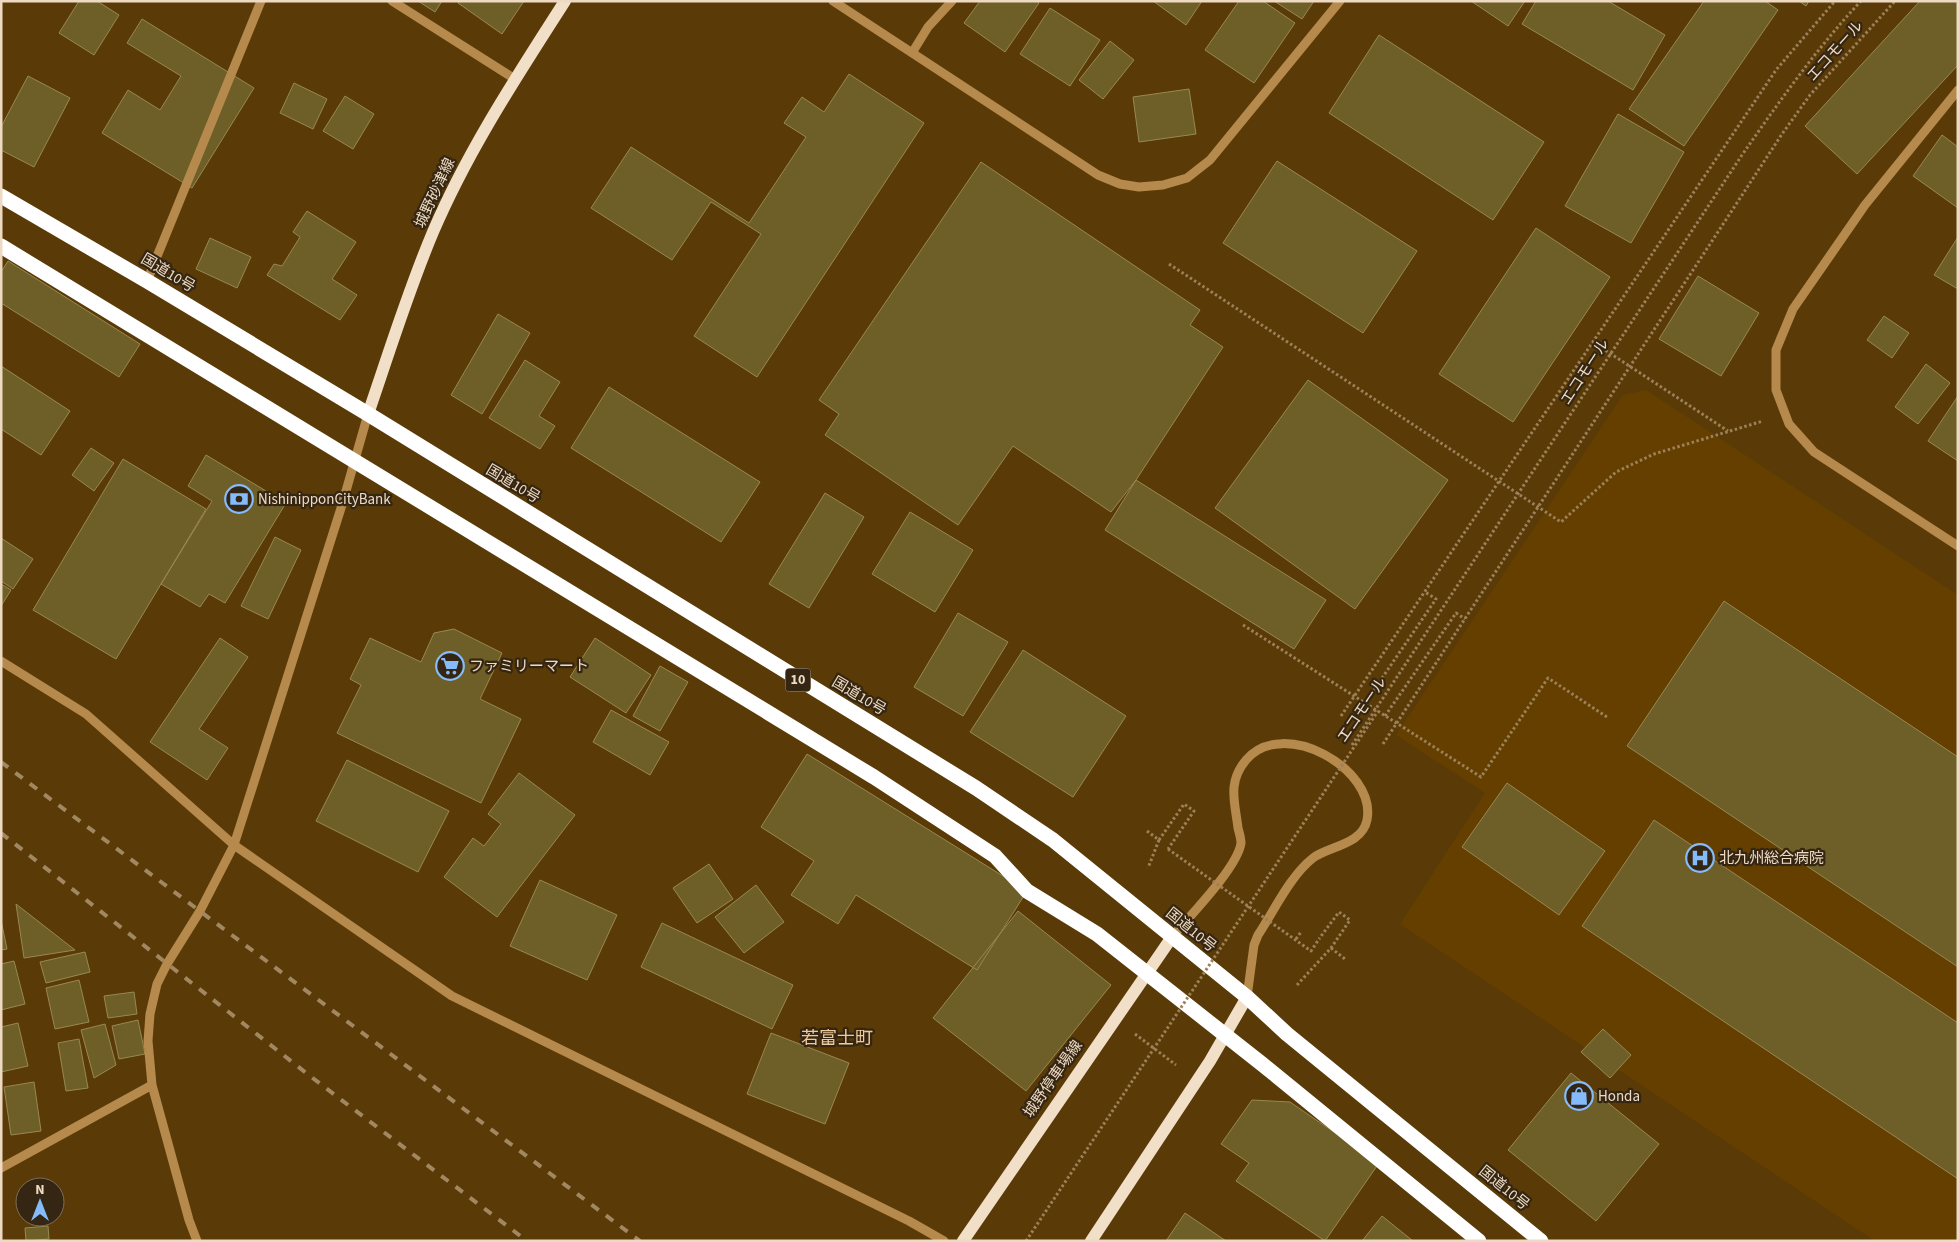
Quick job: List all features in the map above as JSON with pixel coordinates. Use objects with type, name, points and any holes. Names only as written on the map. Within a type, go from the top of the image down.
[{"type":"highway","name":"国道10号","points":[[1,196],[368,414],[976,788],[1054,840],[1247,997],[1287,1034],[1541,1241]]},
{"type":"highway","points":[[1,246],[849,762],[995,856],[1027,891],[1097,934],[1226,1035],[1479,1241]]},
{"type":"main road","name":"城野砂津線","points":[[368,414],[412,284],[434,231],[481,134],[565,1]]},
{"type":"main road","name":"城野停車場線","points":[[963,1241],[1172,937]]},
{"type":"main road","points":[[1091,1241],[1210,1061],[1247,997]]},
{"type":"street","points":[[147,281],[158,250],[261,1]]},
{"type":"street","points":[[392,1],[515,79]]},
{"type":"street","points":[[833,1],[1098,175],[1120,184],[1140,187],[1163,186],[1187,178],[1210,160],[1340,1]]},
{"type":"street","points":[[912,53],[928,27],[952,1]]},
{"type":"street","points":[[1958,90],[1865,205],[1793,309],[1776,350],[1776,390],[1789,424],[1814,452],[1958,546]]},
{"type":"street","points":[[197,1241],[189,1220],[152,1085],[148,1041],[150,1014],[157,984],[167,964],[200,911],[234,846],[342,505],[368,414]]},
{"type":"street","points":[[1,661],[86,714],[234,846],[452,996],[900,1216],[944,1241]]},
{"type":"street","points":[[1172,937],[1230,867],[1240,843],[1232,801],[1238,772],[1246,760],[1258,748],[1284,742],[1316,751],[1340,764],[1351,774],[1364,792],[1368,808],[1367,822],[1354,838],[1338,848],[1315,856],[1296,876],[1258,935],[1254,945],[1247,997]]},
{"type":"street","points":[[1,1168],[152,1085]]},
{"type":"path","name":"エコモール","points":[[1341,716],[1776,70],[1835,1]]},
{"type":"path","name":"エコモール","points":[[1340,764],[1795,79],[1837,26],[1861,1]]},
{"type":"path","name":"エコモール","points":[[1383,744],[1782,134],[1810,95],[1895,1]]},
{"type":"path","points":[[1169,264],[1561,522],[1616,472],[1654,454],[1728,431],[1593,342]]},
{"type":"path","points":[[1365,703],[1436,599],[1425,592]]},
{"type":"path","points":[[1385,716],[1456,613],[1465,619]]},
{"type":"path","points":[[1242,625],[1481,777],[1548,678],[1607,717]]},
{"type":"path","points":[[1026,1241],[1378,711]]},
{"type":"path","points":[[1148,868],[1159,840],[1184,804],[1194,811],[1168,849],[1296,940],[1312,951],[1339,912],[1350,920],[1330,948],[1297,985]]},
{"type":"path","points":[[1147,831],[1159,840]]},
{"type":"path","points":[[1296,940],[1301,932]]},
{"type":"path","points":[[1330,948],[1345,959]]},
{"type":"path","points":[[1135,1034],[1177,1066]]},
{"type":"shaded area","name":"北九州総合病院","points":[[1646,390],[1958,595],[1958,1241],[1875,1241],[1400,924],[1485,793],[1396,735],[1623,395]]},
{"type":"building","points":[[79,1],[97,1],[119,15],[94,55],[59,33]]},
{"type":"building","points":[[418,1],[442,1],[435,12]]},
{"type":"building","points":[[460,1],[524,1],[502,34],[458,3]]},
{"type":"building","points":[[980,1],[1037,1],[1039,3],[1005,52],[964,23]]},
{"type":"building","points":[[1153,1],[1202,1],[1186,25]]},
{"type":"building","points":[[1239,1],[1263,1],[1295,23],[1254,83],[1205,50]]},
{"type":"building","points":[[1274,1],[1314,1],[1302,19]]},
{"type":"building","points":[[1471,1],[1525,1],[1508,26]]},
{"type":"building","points":[[1536,1],[1608,1],[1665,35],[1633,90],[1522,24]]},
{"type":"building","points":[[1704,1],[1765,1],[1778,10],[1684,146],[1629,109]]},
{"type":"building","points":[[1799,1],[1809,1],[1806,6]]},
{"type":"building","points":[[1920,1],[1958,1],[1958,65],[1857,174],[1805,126]]},
{"type":"building","points":[[1050,8],[1100,40],[1070,86],[1020,54]]},
{"type":"building","points":[[142,19],[254,88],[192,188],[102,133],[128,90],[160,110],[181,76],[127,43]]},
{"type":"building","points":[[1379,35],[1544,142],[1493,220],[1329,113]]},
{"type":"building","points":[[1110,41],[1134,60],[1103,99],[1079,80]]},
{"type":"building","points":[[849,74],[924,123],[757,377],[694,336],[761,234],[711,202],[672,260],[591,208],[631,147],[749,223],[806,137],[784,123],[802,97],[824,112]]},
{"type":"building","points":[[28,76],[70,98],[34,167],[1,150],[1,127]]},
{"type":"building","points":[[294,83],[327,99],[313,129],[280,113]]},
{"type":"building","points":[[1189,89],[1196,134],[1139,142],[1133,97]]},
{"type":"building","points":[[345,96],[374,114],[353,149],[323,131]]},
{"type":"building","points":[[1618,114],[1684,152],[1631,243],[1565,206]]},
{"type":"building","points":[[1942,135],[1958,147],[1958,208],[1913,176]]},
{"type":"building","points":[[1277,161],[1417,251],[1363,333],[1223,243]]},
{"type":"building","points":[[981,162],[1200,310],[1190,325],[1223,347],[1136,480],[1111,512],[1013,446],[958,525],[825,435],[839,414],[819,400]]},
{"type":"building","points":[[307,211],[356,242],[332,279],[357,295],[340,320],[267,275],[274,264],[282,266],[300,237],[293,232]]},
{"type":"building","points":[[1536,228],[1610,277],[1513,422],[1439,374]]},
{"type":"building","points":[[1958,237],[1958,289],[1934,275]]},
{"type":"building","points":[[210,238],[251,257],[237,288],[196,269]]},
{"type":"building","points":[[8,261],[140,344],[119,377],[1,303],[1,272]]},
{"type":"building","points":[[1698,276],[1759,313],[1721,376],[1659,339]]},
{"type":"building","points":[[498,314],[530,333],[482,414],[451,395]]},
{"type":"building","points":[[1884,316],[1909,333],[1892,358],[1867,340]]},
{"type":"building","points":[[525,360],[560,382],[539,416],[555,426],[540,449],[489,418]]},
{"type":"building","points":[[1926,364],[1950,383],[1918,424],[1895,407]]},
{"type":"building","points":[[1,366],[70,411],[41,455],[1,429]]},
{"type":"building","points":[[1308,380],[1448,480],[1355,609],[1215,508]]},
{"type":"building","points":[[609,387],[760,482],[721,542],[571,448]]},
{"type":"building","points":[[1958,396],[1958,461],[1928,441]]},
{"type":"building","points":[[91,448],[114,463],[94,491],[72,475]]},
{"type":"building","points":[[206,455],[286,503],[225,603],[209,594],[200,607],[161,584],[212,501],[188,486]]},
{"type":"building","points":[[123,459],[206,509],[116,659],[33,610]]},
{"type":"building","points":[[1136,480],[1326,600],[1294,649],[1105,530]]},
{"type":"building","points":[[825,493],[864,517],[809,608],[769,584]]},
{"type":"building","points":[[910,512],[973,550],[935,612],[872,574]]},
{"type":"building","points":[[275,537],[301,550],[268,619],[241,606]]},
{"type":"building","points":[[1,538],[33,559],[13,589],[1,581]]},
{"type":"building","points":[[1,584],[11,590],[1,606]]},
{"type":"building","points":[[1724,601],[1958,757],[1958,967],[1627,746]]},
{"type":"building","points":[[958,613],[1008,642],[963,716],[914,687]]},
{"type":"building","points":[[454,629],[502,653],[480,699],[521,719],[481,803],[337,733],[361,685],[350,679],[370,638],[421,662],[434,633]]},
{"type":"building","points":[[220,638],[248,657],[199,729],[228,748],[207,780],[150,742]]},
{"type":"building","points":[[595,638],[651,675],[626,713],[570,677]]},
{"type":"building","points":[[1023,650],[1126,716],[1073,797],[970,732]]},
{"type":"building","points":[[660,666],[688,682],[660,731],[633,716]]},
{"type":"building","points":[[611,710],[669,742],[650,775],[593,742]]},
{"type":"building","points":[[807,754],[1027,891],[977,970],[856,895],[838,924],[791,895],[814,861],[761,827]]},
{"type":"building","points":[[347,760],[449,811],[418,872],[316,821]]},
{"type":"building","points":[[519,773],[575,815],[497,917],[444,877],[473,838],[484,846],[501,824],[488,814]]},
{"type":"building","points":[[1507,783],[1605,851],[1559,915],[1462,847]]},
{"type":"building","points":[[1654,820],[1958,1023],[1958,1179],[1582,926]]},
{"type":"building","points":[[709,864],[733,899],[697,923],[673,888]]},
{"type":"building","points":[[540,880],[617,915],[587,980],[510,946]]},
{"type":"building","points":[[756,885],[784,922],[744,953],[715,917]]},
{"type":"building","points":[[16,904],[75,950],[24,958]]},
{"type":"building","points":[[1018,911],[1111,985],[1026,1091],[933,1018]]},
{"type":"building","points":[[1,920],[7,949],[1,950]]},
{"type":"building","points":[[662,923],[793,985],[772,1029],[641,967]]},
{"type":"building","points":[[85,952],[90,972],[46,983],[40,962]]},
{"type":"building","points":[[14,961],[25,1004],[1,1010],[1,964]]},
{"type":"building","points":[[79,980],[89,1022],[55,1029],[46,988]]},
{"type":"building","points":[[134,992],[137,1014],[108,1018],[104,996]]},
{"type":"building","points":[[138,1020],[145,1054],[119,1059],[112,1026]]},
{"type":"building","points":[[18,1023],[28,1066],[1,1072],[1,1027]]},
{"type":"building","points":[[105,1024],[116,1065],[94,1078],[81,1030]]},
{"type":"building","points":[[1603,1029],[1631,1055],[1610,1078],[1581,1052]]},
{"type":"building","points":[[771,1033],[849,1063],[825,1124],[747,1094]]},
{"type":"building","points":[[79,1039],[88,1088],[66,1091],[58,1043]]},
{"type":"building","points":[[1571,1073],[1659,1144],[1596,1221],[1508,1150]]},
{"type":"building","points":[[34,1082],[41,1131],[11,1135],[4,1087]]},
{"type":"building","points":[[1252,1100],[1290,1102],[1379,1163],[1325,1241],[1236,1181],[1249,1163],[1221,1144]]},
{"type":"building","points":[[1185,1213],[1226,1241],[1166,1241]]},
{"type":"building","points":[[1382,1216],[1413,1241],[1362,1241]]},
{"type":"building","points":[[48,1227],[49,1239],[26,1241],[25,1228]]},
{"type":"railway","points":[[1,762],[640,1241]]},
{"type":"railway","points":[[1,833],[310,1076],[527,1241]]},
{"type":"place","name":"NishinipponCityBank","points":[[239,499]]},
{"type":"place","name":"ファミリーマート","points":[[450,666]]},
{"type":"place","name":"北九州総合病院","points":[[1700,858]]},
{"type":"place","name":"Honda","points":[[1579,1096]]},
{"type":"district","name":"若富士町","points":[[837,1038]]}]
